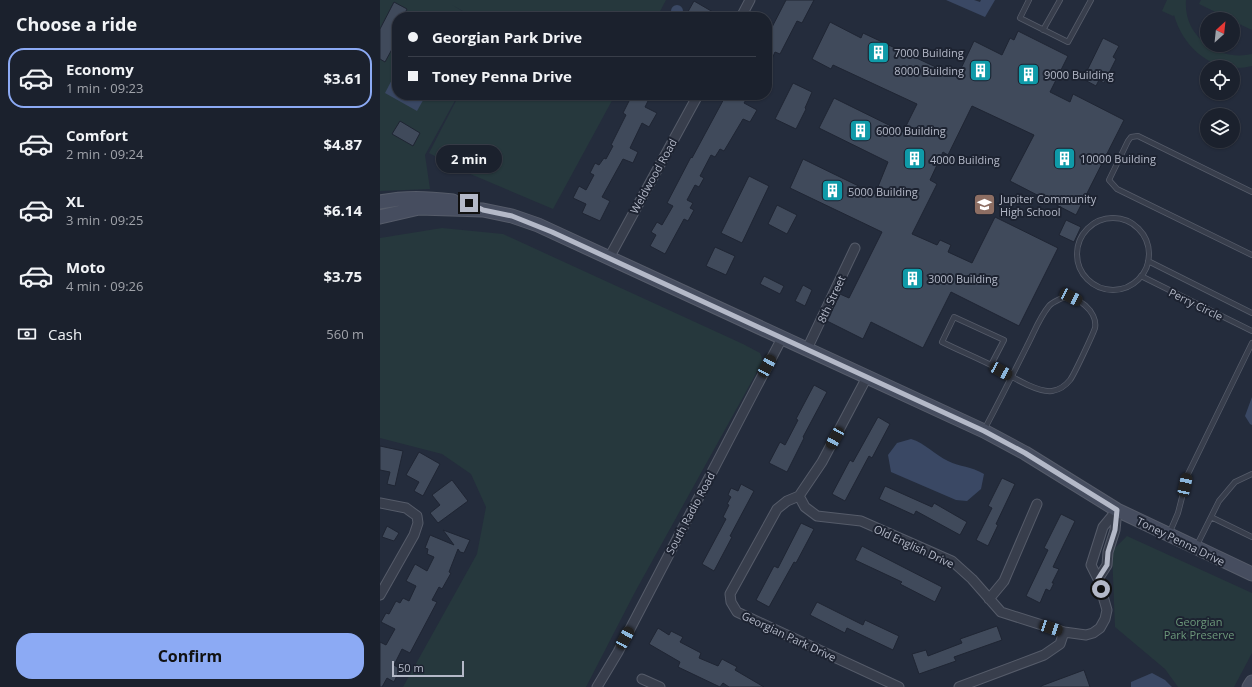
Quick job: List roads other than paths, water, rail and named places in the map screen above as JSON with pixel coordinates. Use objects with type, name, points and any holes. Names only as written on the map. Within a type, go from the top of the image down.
[{"type":"street","points":[[744,12],[750,0]]},
{"type":"street","name":"Weldwood Road","points":[[609,258],[695,100]]},
{"type":"street","name":"Toney Penna Drive","points":[[380,202],[396,199],[424,198],[469,203],[483,210]]},
{"type":"street","name":"Toney Penna Drive","points":[[380,217],[419,208],[483,210],[512,216],[538,225],[984,431],[1025,453],[1117,510],[1252,574]]},
{"type":"street","name":"8th Street","points":[[807,350],[855,248]]},
{"type":"street","name":"South Radio Road","points":[[598,687],[618,652],[782,338]]},
{"type":"street","name":"Georgian Park Drive","points":[[867,377],[822,462],[799,496],[787,501],[777,509],[730,594],[731,602],[737,612],[899,687]]},
{"type":"street","name":"Old English Drive","points":[[799,496],[805,507],[817,516],[861,521],[952,561],[972,579],[1001,612],[1064,632]]},
{"type":"street","points":[[380,502],[406,508],[417,516],[418,523],[414,535],[380,595]]},
{"type":"street","points":[[989,599],[1004,581],[1037,504]]},
{"type":"street","points":[[1098,579],[1107,565],[1108,552],[1115,530],[1117,510]]},
{"type":"street","points":[[959,687],[1044,655],[1060,644],[1064,632],[1086,635],[1093,633],[1100,628],[1105,619],[1107,610],[1098,579],[1091,565],[1103,527],[1117,510]]},
{"type":"street","points":[[642,679],[660,687]]},
{"type":"street","points":[[1249,687],[1252,682]]},
{"type":"lane","points":[[1029,0],[1020,18],[1068,42],[1091,0]]},
{"type":"lane","points":[[1044,30],[1060,0]]},
{"type":"lane","points":[[1252,192],[1138,136],[1131,137],[1128,141],[1109,180],[1117,189],[1252,255]]},
{"type":"lane","points":[[1111,218],[1128,221],[1139,229],[1144,236],[1148,248],[1148,261],[1141,276],[1135,282],[1124,288],[1106,289],[1097,286],[1083,274],[1078,260],[1078,245],[1083,234],[1091,225],[1104,219],[1111,218]]},
{"type":"lane","name":"Perry Circle","points":[[1148,261],[1252,313]]},
{"type":"lane","name":"Perry Circle","points":[[1141,276],[1252,330]]},
{"type":"lane","points":[[984,431],[1012,377],[1042,318],[1050,305],[1061,298],[1071,297],[1085,304],[1092,314],[1095,327],[1070,380],[1060,388],[1051,391],[1034,387],[1012,377],[991,365],[942,342],[954,317],[1004,340],[991,365]]},
{"type":"lane","points":[[1168,535],[1178,514],[1188,474],[1252,343]]},
{"type":"lane","points":[[1195,548],[1219,501],[1235,482],[1252,474]]},
{"type":"lane","points":[[1211,517],[1252,537]]},
{"type":"water","points":[[946,0],[974,0],[980,2],[981,0],[995,0],[985,17]]},
{"type":"water","points":[[677,5],[682,9],[682,12],[671,11],[673,7]]},
{"type":"water","points":[[392,80],[392,97],[385,93]]},
{"type":"water","points":[[397,100],[423,100],[417,111]]},
{"type":"water","points":[[1252,397],[1252,425],[1245,416]]},
{"type":"water","points":[[911,439],[921,443],[948,461],[975,469],[984,474],[981,489],[967,501],[956,500],[891,472],[888,455],[897,443]]},
{"type":"water","points":[[1152,673],[1165,680],[1172,687],[1131,687],[1131,682]]},
{"type":"place","name":"7000 Building","points":[[878,52]]},
{"type":"place","name":"8000 Building","points":[[980,70]]},
{"type":"place","name":"9000 Building","points":[[1028,74]]},
{"type":"place","name":"6000 Building","points":[[861,130]]},
{"type":"place","name":"10000 Building","points":[[1064,158]]},
{"type":"place","name":"4000 Building","points":[[915,159]]},
{"type":"place","name":"5000 Building","points":[[832,191]]},
{"type":"place","name":"Jupiter Community High School","points":[[985,204]]},
{"type":"place","name":"3000 Building","points":[[912,278]]},
{"type":"park label","name":"Georgian Park Preserve","points":[[1199,627]]}]
